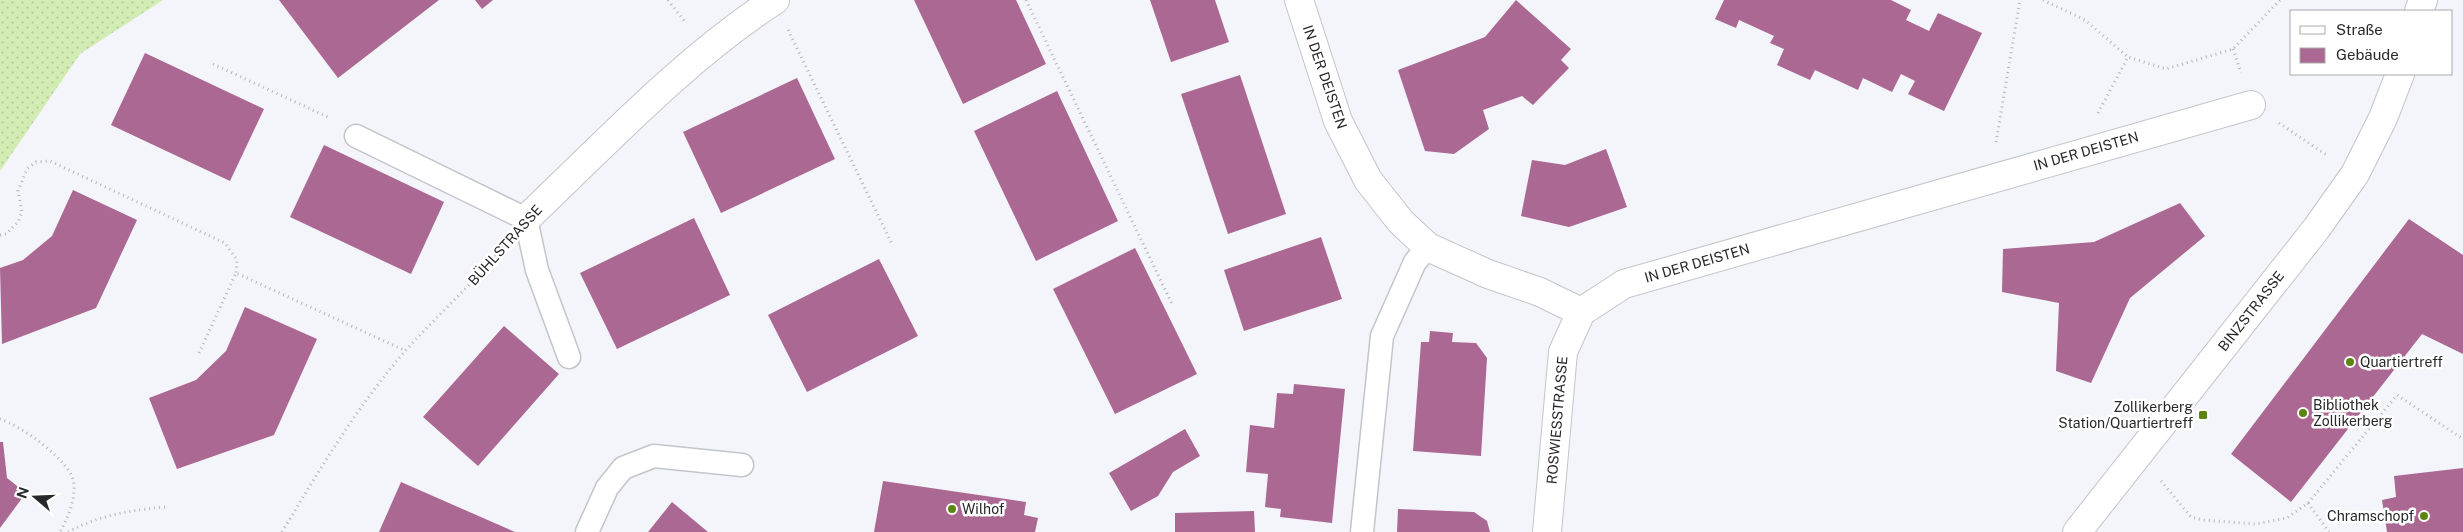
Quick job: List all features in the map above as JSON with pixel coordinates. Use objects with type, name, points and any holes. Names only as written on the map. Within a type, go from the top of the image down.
[{"type":"street","name":"IN DER DEISTEN","points":[[1299,0],[1338,121],[1368,180],[1402,222],[1428,247],[1488,274],[1540,292],[1580,312],[1624,284],[2076,153],[2251,105]]},
{"type":"street","name":"BÜHLSTRASSE","points":[[526,218],[665,88],[710,49],[774,1]]},
{"type":"street","name":"BINZSTRASSE","points":[[2077,532],[2316,229],[2355,174],[2383,118],[2400,75]]},
{"type":"street","name":"ROSWIESSTRASSE","points":[[1547,532],[1562,352],[1580,312]]},
{"type":"lane","points":[[356,136],[526,218],[537,270],[569,357]]},
{"type":"lane","points":[[1362,532],[1382,336],[1415,262],[1428,247]]},
{"type":"lane","points":[[586,532],[607,488],[624,468],[654,456],[742,465]]},
{"type":"path","points":[[1026,0],[1173,306]]},
{"type":"path","points":[[1990,178],[2020,0]]},
{"type":"path","points":[[2043,0],[2085,20],[2128,56],[2166,69],[2233,49],[2280,0]]},
{"type":"path","points":[[774,1],[893,246]]},
{"type":"path","points":[[2076,153],[2128,56]]},
{"type":"path","points":[[0,235],[6,234],[18,222],[22,212],[18,191],[27,169],[36,162],[50,160],[225,243],[237,260],[236,273],[199,353]]},
{"type":"path","name":"BÜHLSTRASSE","points":[[282,532],[330,453],[406,351],[483,271],[526,218]]},
{"type":"path","points":[[236,273],[406,351]]},
{"type":"path","points":[[2138,454],[2191,517],[2203,520],[2256,524],[2287,518],[2308,503],[2397,395],[2463,439]]},
{"type":"path","points":[[0,419],[33,438],[66,465],[74,482],[72,510],[60,532]]},
{"type":"path","points":[[2308,503],[2329,532]]},
{"type":"path","points":[[68,532],[84,523],[129,510],[166,507]]},
{"type":"green space","points":[[0,0],[163,0],[80,54],[0,171]]},
{"type":"building","points":[[279,0],[439,0],[338,78]]},
{"type":"building","points":[[475,0],[493,0],[482,9]]},
{"type":"building","points":[[914,0],[1016,0],[1046,64],[963,104]]},
{"type":"building","points":[[1150,0],[1215,0],[1229,42],[1171,62]]},
{"type":"building","points":[[1516,0],[1571,49],[1561,60],[1569,68],[1533,105],[1522,96],[1483,110],[1489,129],[1454,154],[1425,151],[1398,70],[1485,37]]},
{"type":"building","points":[[1724,0],[1891,0],[1911,10],[1906,20],[1929,31],[1938,13],[1982,33],[1944,111],[1908,94],[1915,81],[1901,74],[1892,92],[1863,78],[1858,90],[1815,70],[1810,80],[1777,65],[1784,49],[1770,43],[1774,36],[1739,20],[1736,28],[1715,19]]},
{"type":"building","points":[[145,53],[264,109],[230,181],[111,125]]},
{"type":"building","points":[[1240,75],[1286,214],[1228,234],[1181,94]]},
{"type":"building","points":[[797,78],[835,159],[721,213],[683,132]]},
{"type":"building","points":[[1057,91],[1118,221],[1036,261],[974,131]]},
{"type":"building","points":[[324,145],[444,202],[411,274],[290,217]]},
{"type":"building","points":[[1606,149],[1627,207],[1569,227],[1521,216],[1532,160],[1565,165]]},
{"type":"building","points":[[73,190],[137,220],[96,308],[2,344],[0,268],[23,260],[52,236]]},
{"type":"building","points":[[2180,203],[2205,236],[2130,298],[2091,383],[2056,371],[2059,303],[2002,292],[2003,249],[2094,242]]},
{"type":"building","points":[[694,218],[730,295],[617,349],[580,273]]},
{"type":"building","name":"Quartiertreff","points":[[2409,219],[2463,255],[2463,354],[2422,334],[2291,502],[2231,454]]},
{"type":"building","points":[[1321,237],[1342,299],[1244,331],[1224,270]]},
{"type":"building","points":[[1135,248],[1197,374],[1115,414],[1053,289]]},
{"type":"building","points":[[879,259],[918,336],[807,392],[768,315]]},
{"type":"building","points":[[245,307],[317,339],[274,435],[177,469],[149,398],[196,380],[226,351]]},
{"type":"building","points":[[504,326],[559,374],[478,466],[423,417]]},
{"type":"building","points":[[1430,331],[1453,333],[1452,342],[1476,343],[1487,358],[1481,456],[1413,451],[1421,342],[1429,342]]},
{"type":"building","points":[[1294,384],[1345,389],[1332,523],[1280,517],[1281,509],[1265,507],[1268,474],[1246,472],[1250,425],[1274,428],[1277,393],[1293,394]]},
{"type":"building","points":[[1185,429],[1200,456],[1173,472],[1158,496],[1131,511],[1109,473]]},
{"type":"building","points":[[0,442],[3,442],[7,478],[26,493],[0,528]]},
{"type":"building","name":"Chramschopf","points":[[2463,468],[2463,532],[2387,532],[2382,500],[2396,497],[2394,476]]},
{"type":"building","name":"Wilhof","points":[[883,481],[1026,502],[1024,515],[1038,518],[1035,532],[874,532]]},
{"type":"building","points":[[401,482],[515,532],[379,532]]},
{"type":"building","points":[[672,502],[708,532],[648,532]]},
{"type":"building","points":[[1398,509],[1474,512],[1487,521],[1490,532],[1397,532]]},
{"type":"building","points":[[1254,511],[1255,532],[1175,532],[1175,513]]},
{"type":"place","name":"Quartiertreff","points":[[2350,362]]},
{"type":"place","name":"Bibliothek Zollikerberg","points":[[2303,413]]},
{"type":"place","name":"Zollikerberg Station/Quartiertreff","points":[[2203,415]]},
{"type":"place","name":"Wilhof","points":[[952,509]]},
{"type":"place","name":"Chramschopf","points":[[2424,516]]}]
